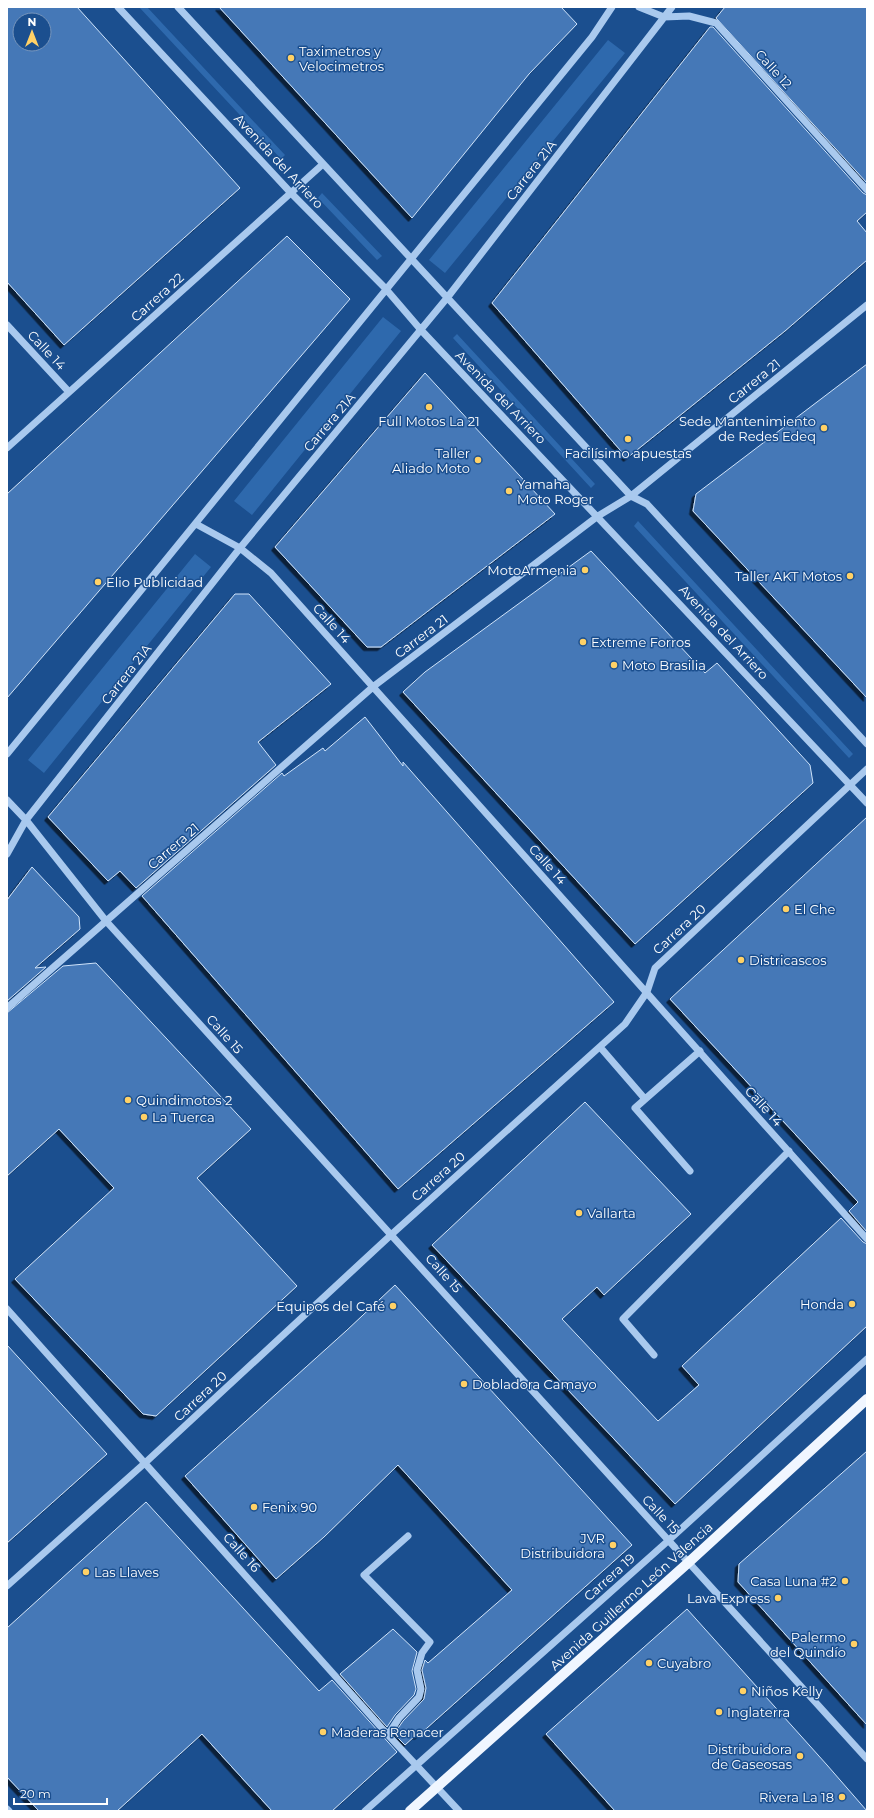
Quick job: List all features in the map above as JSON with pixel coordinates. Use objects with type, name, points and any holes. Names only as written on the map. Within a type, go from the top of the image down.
[{"type":"main road","name":"Avenida Guillermo León Valencia","points":[[410,1811],[690,1562],[867,1399]]},
{"type":"street","name":"Avenida del Arriero","points":[[118,7],[291,193],[385,288],[421,330],[867,802]]},
{"type":"street","name":"Avenida del Arriero","points":[[178,7],[631,496],[647,504],[867,744]]},
{"type":"street","points":[[7,754],[196,524],[409,257],[592,37],[612,7]]},
{"type":"street","name":"Calle 12","points":[[639,7],[664,17],[690,16],[716,23],[867,190]]},
{"type":"street","name":"Carrera 21A","points":[[7,854],[26,820],[240,548],[447,298],[672,7]]},
{"type":"street","name":"Carrera 22","points":[[7,448],[323,164]]},
{"type":"street","name":"Carrera 21","points":[[7,1008],[374,686],[598,516],[631,496],[867,305]]},
{"type":"street","name":"Calle 14","points":[[7,325],[69,392]]},
{"type":"street","name":"Calle 14","points":[[196,524],[240,548],[271,573],[374,686],[867,1239]]},
{"type":"street","name":"Carrera 20","points":[[7,1586],[146,1462],[392,1234],[625,1024],[647,992],[655,968],[867,769]]},
{"type":"street","name":"Calle 15","points":[[7,800],[26,820],[106,921],[690,1562],[867,1759]]},
{"type":"street","points":[[600,1047],[645,1099]]},
{"type":"street","points":[[690,1171],[635,1108],[700,1051]]},
{"type":"street","points":[[654,1356],[622,1319],[789,1151]]},
{"type":"street","name":"Calle 16","points":[[7,1309],[146,1462],[388,1735],[459,1811]]},
{"type":"street","name":"Carrera 19","points":[[365,1811],[669,1540],[867,1358]]},
{"type":"street","points":[[388,1735],[399,1718],[419,1697],[421,1688],[416,1670],[422,1653],[430,1642],[364,1575],[408,1536]]},
{"type":"shaded area","points":[[139,7],[147,7],[285,155],[281,159]]},
{"type":"shaded area","points":[[608,40],[625,53],[445,273],[429,260]]},
{"type":"shaded area","points":[[322,193],[382,256],[377,260],[318,198]]},
{"type":"shaded area","points":[[383,317],[401,331],[252,515],[234,501]]},
{"type":"shaded area","points":[[457,334],[595,484],[591,488],[453,338]]},
{"type":"shaded area","points":[[638,521],[853,754],[849,758],[634,526]]},
{"type":"shaded area","points":[[195,554],[211,567],[44,773],[28,760]]},
{"type":"building","points":[[7,7],[77,7],[240,188],[64,345],[7,282]]},
{"type":"building","points":[[219,7],[561,7],[577,24],[529,74],[412,218]]},
{"type":"building","points":[[725,7],[867,7],[867,183],[716,18]]},
{"type":"building","points":[[710,27],[713,27],[863,193],[867,195],[867,212],[857,221],[867,233],[867,260],[785,331],[627,458],[492,303]]},
{"type":"building","points":[[287,236],[350,299],[7,698],[7,494]]},
{"type":"building","name":"Sede Mantenimiento de Redes Edeq","points":[[867,364],[867,698],[693,511],[696,494]]},
{"type":"building","points":[[425,373],[555,514],[381,647],[367,647],[275,547]]},
{"type":"building","points":[[591,551],[705,673],[717,663],[810,765],[813,783],[635,944],[403,692],[425,672]]},
{"type":"building","points":[[235,594],[249,594],[331,684],[258,742],[276,765],[136,888],[120,871],[108,881],[48,817]]},
{"type":"building","points":[[365,717],[403,766],[403,762],[614,1002],[398,1189],[142,896],[282,773],[284,776],[323,748],[325,751]]},
{"type":"building","points":[[867,817],[867,1232],[849,1211],[858,1202],[670,999]]},
{"type":"building","points":[[32,867],[79,917],[80,929],[35,968],[46,967],[7,1001],[7,900]]},
{"type":"building","points":[[96,963],[251,1129],[197,1178],[297,1286],[156,1416],[143,1414],[15,1279],[114,1188],[59,1129],[7,1176],[7,1013],[63,966]]},
{"type":"building","points":[[585,1102],[691,1214],[604,1295],[597,1287],[562,1319],[658,1421],[699,1385],[682,1366],[841,1218],[863,1242],[867,1244],[867,1326],[675,1504],[432,1245]]},
{"type":"building","points":[[395,1285],[632,1545],[418,1736],[416,1735],[405,1745],[394,1734],[403,1721],[424,1699],[426,1688],[422,1670],[425,1660],[428,1663],[512,1590],[398,1465],[324,1537],[276,1579],[185,1476]]},
{"type":"building","points":[[7,1345],[107,1454],[7,1543]]},
{"type":"building","points":[[867,1451],[867,1725],[738,1582],[739,1564]]},
{"type":"building","points":[[146,1502],[319,1691],[332,1680],[397,1752],[332,1811],[272,1811],[202,1734],[117,1811],[39,1811],[7,1777],[7,1628]]},
{"type":"building","points":[[687,1609],[867,1811],[615,1811],[546,1734]]},
{"type":"building","points":[[393,1629],[417,1652],[412,1671],[416,1689],[414,1695],[395,1715],[387,1727],[340,1674]]},
{"type":"place","name":"Taximetros y Velocimetros","points":[[291,58]]},
{"type":"place","name":"Full Motos La 21","points":[[429,407]]},
{"type":"place","name":"Sede Mantenimiento de Redes Edeq","points":[[824,428]]},
{"type":"place","name":"Facilísimo apuestas","points":[[628,439]]},
{"type":"place","name":"Taller Aliado Moto","points":[[478,460]]},
{"type":"place","name":"Yamaha Moto Roger","points":[[509,491]]},
{"type":"place","name":"MotoArmenia","points":[[585,570]]},
{"type":"place","name":"Taller AKT Motos","points":[[850,576]]},
{"type":"place","name":"Elio Publicidad","points":[[98,582]]},
{"type":"place","name":"Extreme Forros","points":[[583,642]]},
{"type":"place","name":"Moto Brasilia","points":[[614,665]]},
{"type":"place","name":"El Che","points":[[786,909]]},
{"type":"place","name":"Districascos","points":[[741,960]]},
{"type":"place","name":"Quindimotos 2","points":[[128,1100]]},
{"type":"place","name":"La Tuerca","points":[[144,1117]]},
{"type":"place","name":"Vallarta","points":[[579,1213]]},
{"type":"place","name":"Honda","points":[[852,1304]]},
{"type":"place","name":"Equipos del Café","points":[[393,1306]]},
{"type":"place","name":"Dobladora Camayo","points":[[464,1384]]},
{"type":"place","name":"Fenix 90","points":[[254,1507]]},
{"type":"place","name":"JVR Distribuidora","points":[[613,1545]]},
{"type":"place","name":"Las Llaves","points":[[86,1572]]},
{"type":"place","name":"Casa Luna #2","points":[[845,1581]]},
{"type":"place","name":"Lava Express","points":[[778,1598]]},
{"type":"place","name":"Palermo del Quindío","points":[[854,1644]]},
{"type":"place","name":"Cuyabro","points":[[649,1663]]},
{"type":"place","name":"Niños Kelly","points":[[743,1691]]},
{"type":"place","name":"Inglaterra","points":[[719,1712]]},
{"type":"place","name":"Maderas Renacer","points":[[323,1732]]},
{"type":"place","name":"Distribuidora de Gaseosas","points":[[800,1756]]},
{"type":"place","name":"Rivera La 18","points":[[842,1797]]}]
